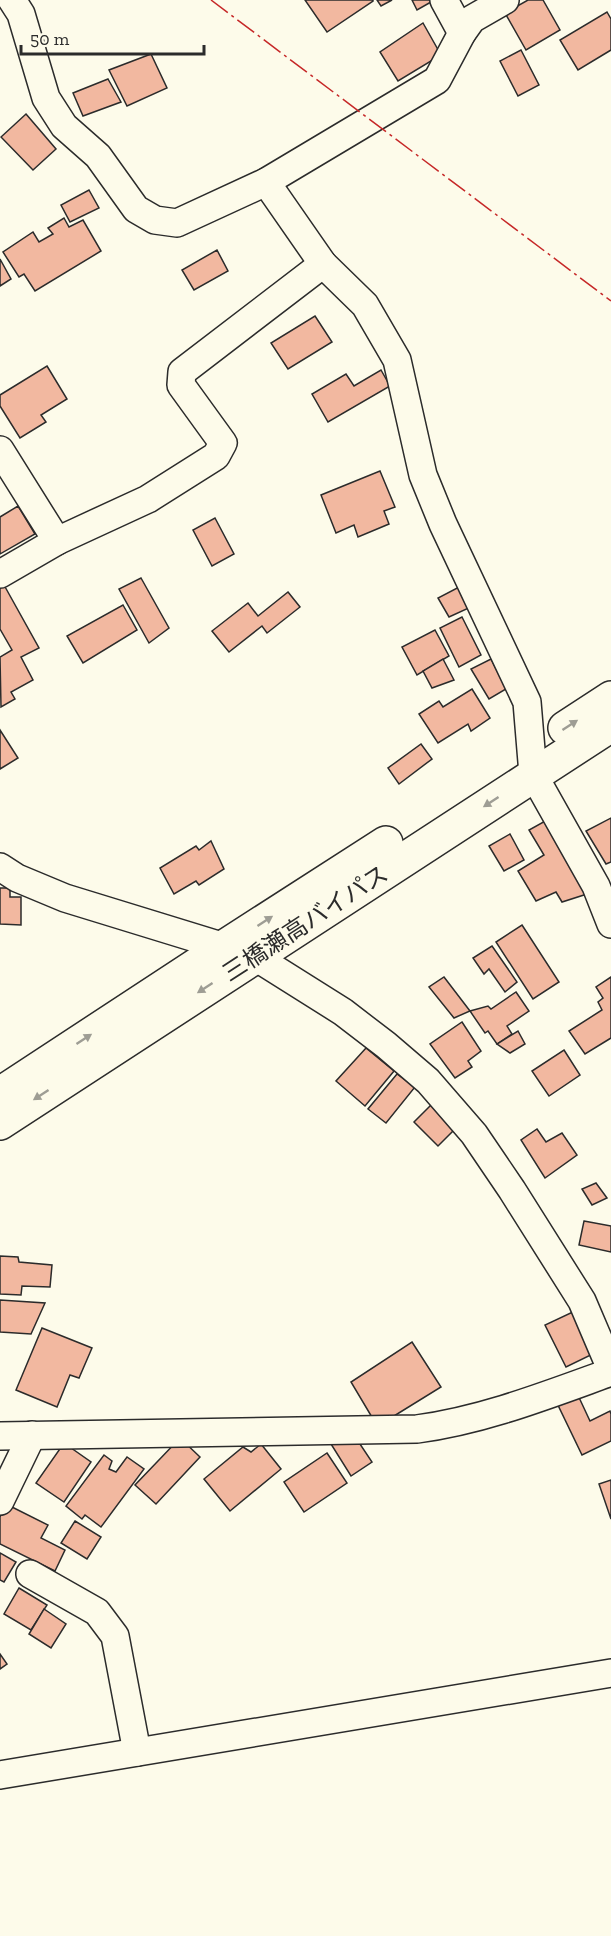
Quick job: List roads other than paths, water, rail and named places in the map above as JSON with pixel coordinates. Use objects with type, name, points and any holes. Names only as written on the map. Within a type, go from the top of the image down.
[{"type":"highway","name":"三橋瀬高バイパス","points":[[0,1094],[239,952],[532,762],[611,698]]},
{"type":"highway","name":"三橋瀬高バイパス","points":[[532,762],[611,725]]},
{"type":"highway","name":"三橋瀬高バイパス","points":[[0,1123],[239,952]]},
{"type":"street","points":[[12,0],[21,14],[46,98],[64,126],[98,156],[136,208],[155,220],[177,223],[266,182],[437,80],[472,19],[505,0]]},
{"type":"street","points":[[444,0],[462,33]]},
{"type":"street","points":[[266,182],[323,264],[365,305],[397,360],[423,475],[443,524],[527,702],[532,762],[596,886],[611,924]]},
{"type":"street","points":[[0,574],[57,541],[148,499],[216,456],[223,443],[181,385],[182,372],[323,264]]},
{"type":"street","points":[[0,450],[57,541]]},
{"type":"street","points":[[0,867],[17,878],[65,898],[239,952],[343,1012],[386,1045],[428,1081],[474,1134],[582,1301],[611,1371],[491,1414],[417,1430],[0,1436]]},
{"type":"street","points":[[0,1501],[32,1435]]},
{"type":"street","points":[[30,1574],[97,1612],[115,1636],[138,1752]]},
{"type":"street","points":[[0,1775],[611,1673]]}]
